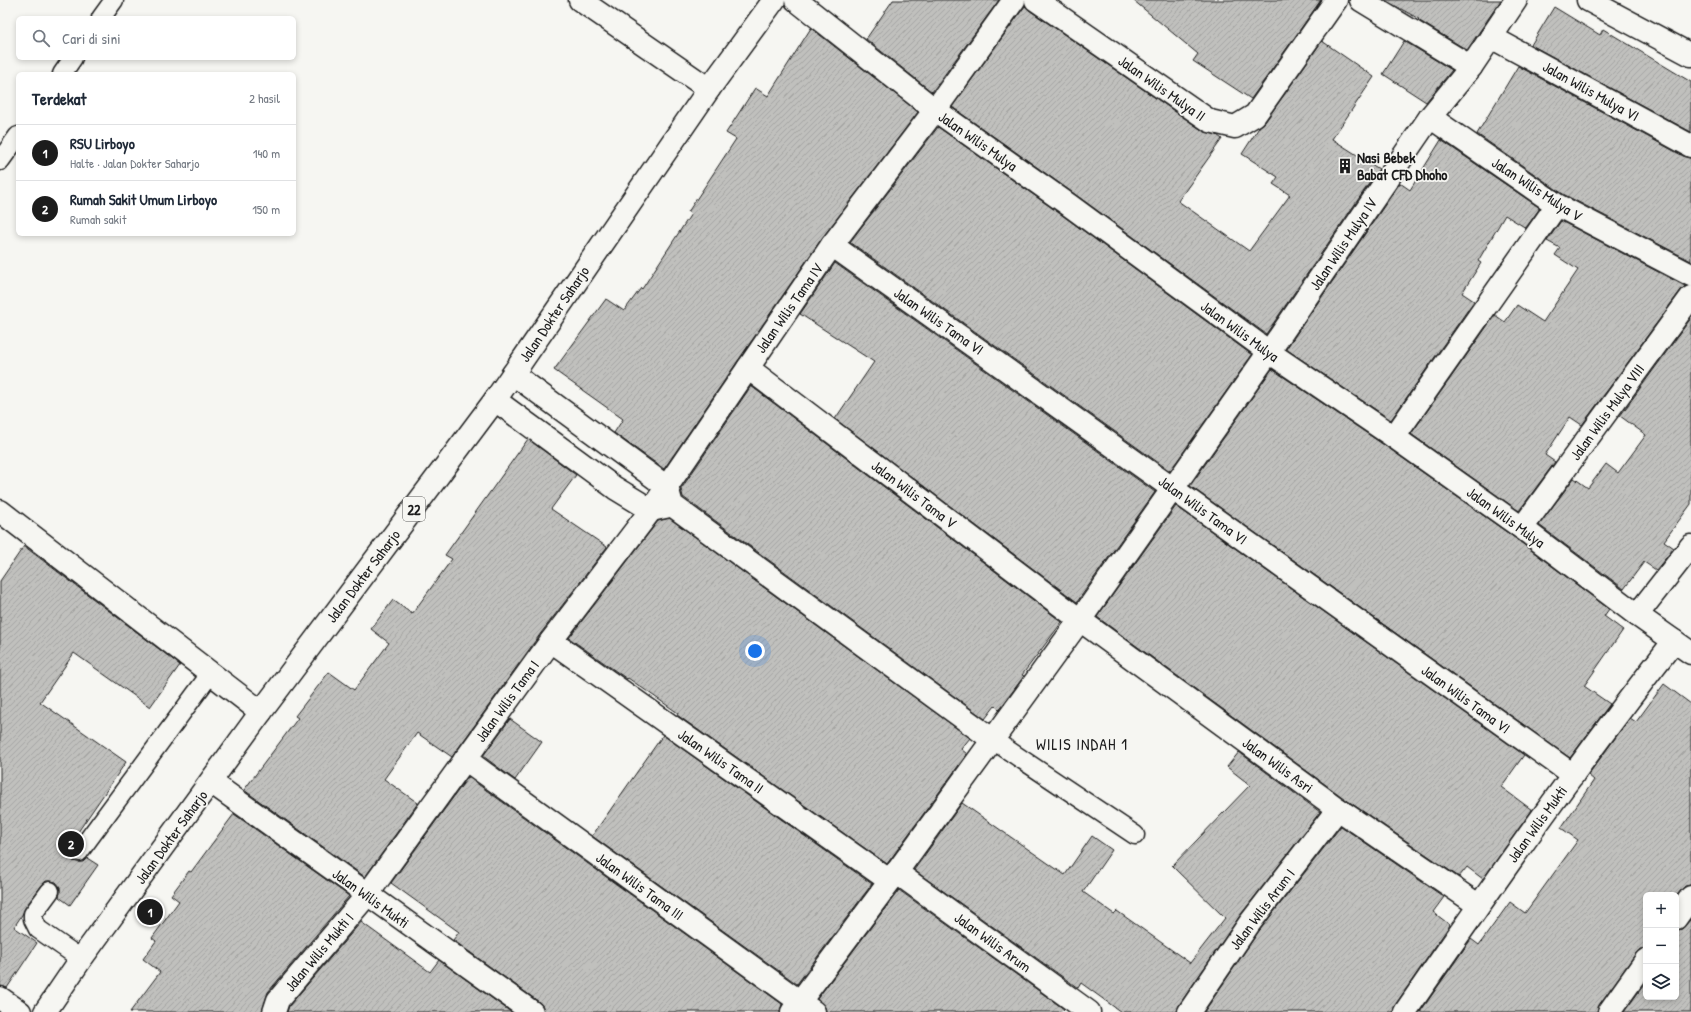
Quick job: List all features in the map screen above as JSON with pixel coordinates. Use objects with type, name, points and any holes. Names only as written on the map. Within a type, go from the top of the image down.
[{"type":"main road","points":[[580,0],[709,89]]},
{"type":"main road","name":"Jalan Dokter Saharjo","points":[[45,1012],[81,959],[261,712],[514,374],[709,89],[774,0]]},
{"type":"main road","name":"Jalan Wilis Mulya","points":[[796,0],[935,110],[1069,205],[1269,352],[1394,437],[1522,528],[1637,615],[1683,647]]},
{"type":"main road","name":"Jalan Wilis Tama IV","points":[[663,501],[748,368],[832,245],[935,110],[1014,0]]},
{"type":"main road","name":"Jalan Wilis Mulya II","points":[[1036,0],[1210,122],[1235,126],[1255,116],[1336,0]]},
{"type":"main road","points":[[1361,0],[1471,67]]},
{"type":"main road","name":"Jalan Wilis Mulya IV","points":[[802,1008],[893,876],[1080,620],[1269,352],[1430,117],[1471,67],[1516,0]]},
{"type":"main road","points":[[1588,0],[1691,55]]},
{"type":"main road","name":"Jalan Wilis Mulya VI","points":[[1491,37],[1691,146]]},
{"type":"main road","name":"Jalan Wilis Mulya V","points":[[1430,117],[1557,205],[1691,275]]},
{"type":"main road","points":[[1394,437],[1557,205]]},
{"type":"main road","name":"Jalan Wilis Tama VI","points":[[832,245],[1573,775]]},
{"type":"main road","name":"Jalan Wilis Mulya VIII","points":[[1522,528],[1691,297]]},
{"type":"main road","name":"Jalan Wilis Tama V","points":[[748,368],[1080,620]]},
{"type":"main road","points":[[514,374],[663,501],[993,740]]},
{"type":"main road","points":[[495,400],[615,488],[663,501]]},
{"type":"main road","name":"Jalan Wilis Tama I","points":[[367,895],[551,641],[663,501]]},
{"type":"main road","points":[[0,511],[261,712]]},
{"type":"main road","points":[[1637,615],[1691,546]]},
{"type":"main road","name":"Jalan Wilis Asri","points":[[1080,620],[1338,809],[1478,905]]},
{"type":"main road","name":"Jalan Wilis Tama II","points":[[551,641],[893,876]]},
{"type":"main road","name":"Jalan Wilis Mukti","points":[[1405,1012],[1478,905],[1617,714],[1683,647]]},
{"type":"main road","name":"Jalan Wilis Tama III","points":[[465,760],[802,1008]]},
{"type":"main road","name":"Jalan Wilis Mukti","points":[[211,782],[532,1012]]},
{"type":"main road","name":"Jalan Wilis Arum I","points":[[1189,1012],[1250,924],[1338,809]]},
{"type":"main road","name":"Jalan Wilis Arum","points":[[893,876],[1089,1012]]},
{"type":"main road","name":"Jalan Wilis Mukti I","points":[[274,1011],[278,1000],[367,895]]},
{"type":"main road","points":[[1679,914],[1691,897]]},
{"type":"main road","points":[[1609,1012],[1643,964]]},
{"type":"main road","points":[[0,998],[20,1012]]},
{"type":"lane","points":[[103,16],[114,0]]},
{"type":"lane","points":[[63,72],[72,60]]},
{"type":"lane","points":[[0,161],[16,139]]},
{"type":"lane","points":[[79,852],[211,673]]},
{"type":"lane","points":[[993,740],[1135,835]]},
{"type":"lane","points":[[50,891],[33,914],[35,925],[38,929],[81,959]]},
{"type":"building","points":[[893,0],[999,0],[932,92],[866,39]]},
{"type":"building","points":[[1133,0],[1321,0],[1251,99],[1193,61],[1198,54]]},
{"type":"building","points":[[1385,0],[1501,0],[1467,50],[1418,20],[1419,19]]},
{"type":"building","points":[[1025,6],[1203,131],[1217,135],[1222,139],[1178,201],[1249,251],[1290,195],[1273,184],[1278,177],[1242,154],[1260,126],[1265,122],[1322,41],[1374,77],[1332,139],[1379,169],[1266,334],[1076,195],[952,107]]},
{"type":"building","points":[[1554,7],[1600,35],[1603,29],[1691,82],[1691,132],[1531,45]]},
{"type":"building","points":[[811,28],[918,112],[822,238],[664,469],[614,433],[623,419],[554,370],[606,299],[624,311],[641,288],[642,289],[691,214],[688,212],[736,139],[726,133],[755,88],[768,96]]},
{"type":"building","points":[[1404,41],[1452,70],[1426,102],[1383,74]]},
{"type":"building","points":[[1518,66],[1685,157],[1691,158],[1691,261],[1563,194],[1477,134]]},
{"type":"building","points":[[938,127],[1062,215],[1252,355],[1170,471],[850,242]]},
{"type":"building","points":[[1441,140],[1540,208],[1526,228],[1505,215],[1478,261],[1481,263],[1462,293],[1474,301],[1391,420],[1286,349],[1400,183],[1410,190]]},
{"type":"building","points":[[1561,221],[1685,286],[1582,425],[1570,417],[1545,455],[1555,462],[1519,511],[1411,434],[1495,315],[1505,322],[1517,305],[1543,322],[1578,270],[1555,255],[1560,248],[1547,241]]},
{"type":"building","points":[[835,263],[1155,492],[1077,602],[835,419],[874,362],[800,314]]},
{"type":"building","points":[[1691,318],[1691,504],[1664,541],[1674,548],[1656,570],[1644,562],[1624,589],[1539,525],[1574,478],[1588,488],[1606,464],[1618,473],[1646,435],[1620,416]]},
{"type":"building","points":[[1272,369],[1387,447],[1515,538],[1609,609],[1604,616],[1623,630],[1584,686],[1610,704],[1570,758],[1190,486]]},
{"type":"building","points":[[751,386],[1062,622],[1022,675],[1024,676],[999,710],[995,706],[985,719],[683,497],[681,489]]},
{"type":"building","points":[[528,439],[576,475],[551,509],[607,547],[541,633],[452,757],[417,733],[384,779],[418,803],[365,877],[244,790],[298,718],[295,716],[329,672],[354,690],[389,643],[371,629],[393,600],[412,614],[452,559],[445,555]]},
{"type":"building","points":[[1176,506],[1524,755],[1501,787],[1532,810],[1483,879],[1467,867],[1459,877],[1345,799],[1097,617]]},
{"type":"building","points":[[669,518],[970,738],[961,749],[967,754],[887,864],[677,715],[678,713],[569,638],[658,521]]},
{"type":"building","points":[[24,546],[180,665],[150,707],[74,653],[40,702],[126,762],[69,845],[69,856],[73,861],[83,862],[87,858],[98,865],[70,905],[59,897],[60,887],[56,882],[46,881],[42,885],[25,908],[14,927],[37,943],[7,988],[0,986],[0,581]]},
{"type":"building","points":[[1664,684],[1691,704],[1691,885],[1685,886],[1679,893],[1643,892],[1643,948],[1640,949],[1636,953],[1599,1005],[1597,1012],[1420,1012],[1471,939],[1479,945],[1510,902],[1525,913],[1578,840],[1561,828],[1594,780],[1588,775],[1630,718],[1636,722]]},
{"type":"building","points":[[510,719],[542,742],[515,780],[483,756]]},
{"type":"building","points":[[663,735],[872,884],[797,984],[592,836]]},
{"type":"building","points":[[1239,752],[1320,812],[1239,917],[1179,1005],[1177,1012],[1121,1012],[1081,983],[1078,988],[914,870],[962,803],[1065,875],[1092,836],[1112,850],[1083,892],[1114,914],[1117,911],[1190,963],[1225,918],[1172,866],[1250,785],[1227,767]]},
{"type":"building","points":[[468,777],[782,1004],[780,1012],[544,1012],[543,1007],[539,1002],[453,940],[459,932],[391,883]]},
{"type":"building","points":[[234,814],[349,896],[268,992],[262,1012],[130,1012],[160,972],[143,959],[156,941],[152,938],[179,901],[171,895],[189,871],[191,872]]},
{"type":"building","points":[[1341,826],[1444,897],[1433,912],[1450,925],[1395,1005],[1393,1012],[1204,1012],[1259,931]]},
{"type":"building","points":[[899,890],[1064,1009],[1061,1012],[826,1012],[825,1007],[817,999]]},
{"type":"building","points":[[1691,919],[1691,1012],[1624,1012],[1643,986],[1643,1000],[1679,1000],[1679,930],[1682,929]]},
{"type":"building","points":[[361,922],[430,972],[439,960],[511,1012],[287,1012],[289,1006]]},
{"type":"place","name":"Nasi Bebek Babat CFD Dhoho","points":[[1345,166]]},
{"type":"place","name":"Rumah Sakit Umum Lirboyo","points":[[71,844]]},
{"type":"place","name":"RSU Lirboyo","points":[[150,912]]},
{"type":"district","name":"WILIS INDAH 1","points":[[1082,744]]}]
